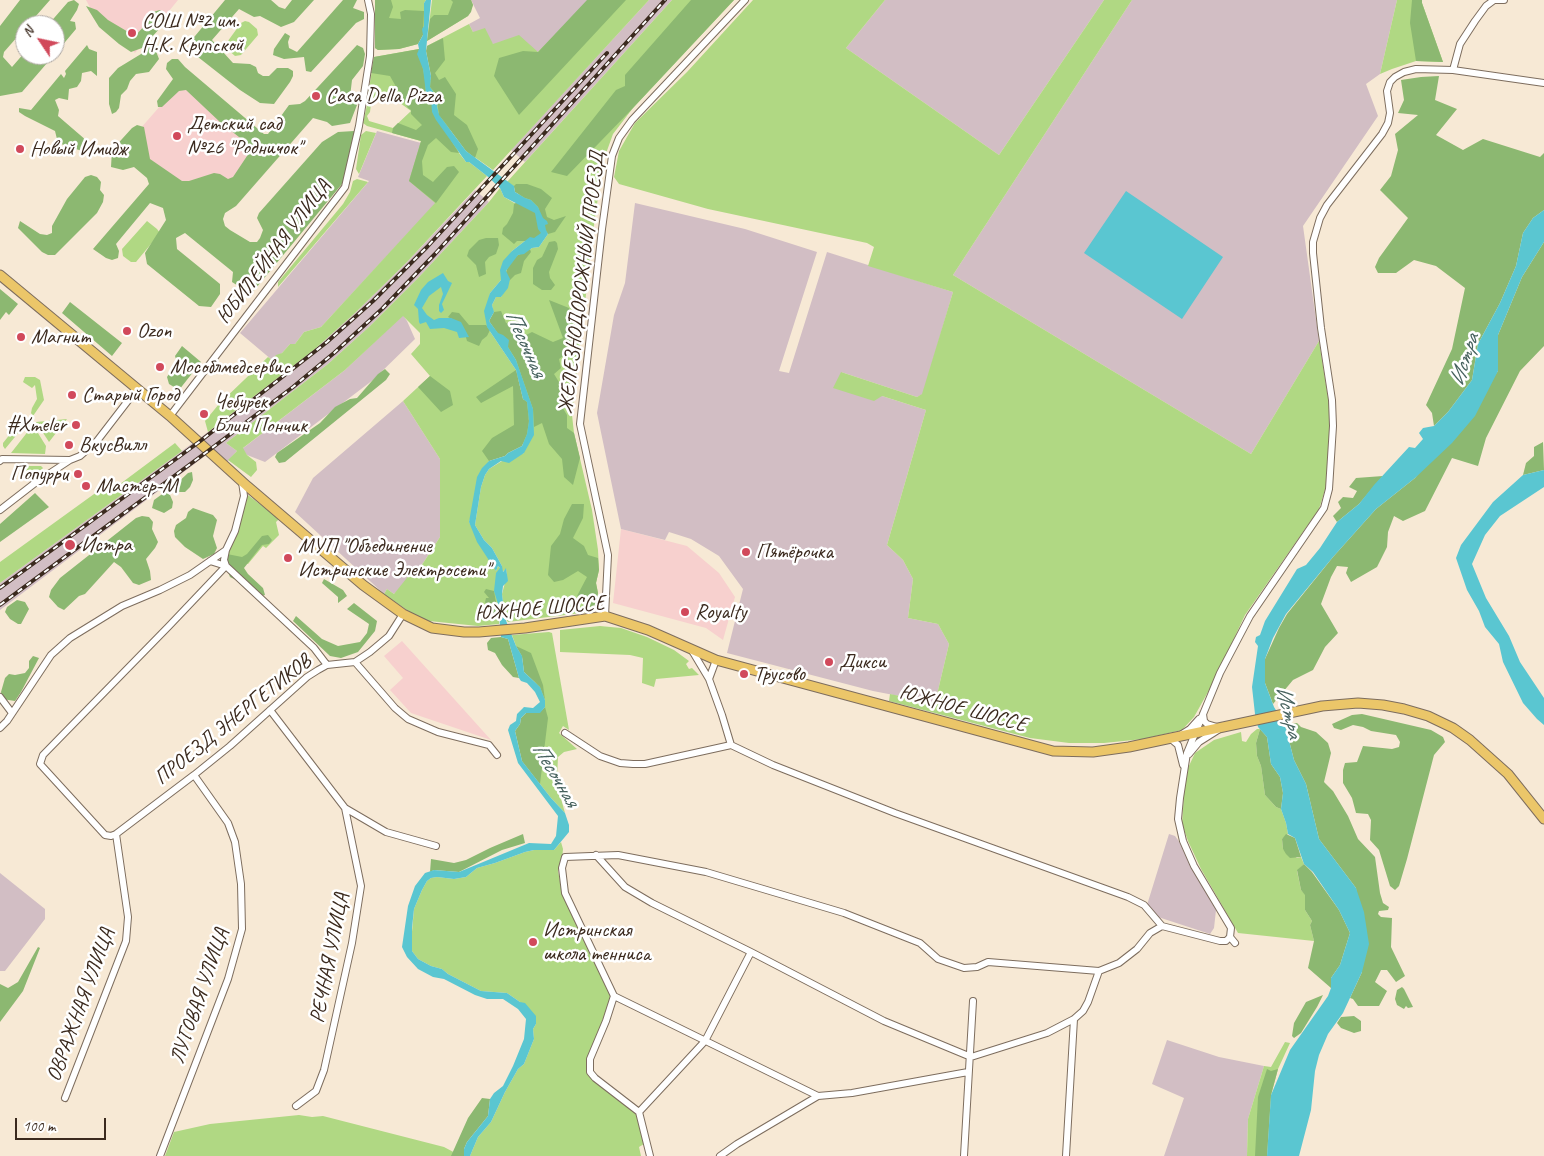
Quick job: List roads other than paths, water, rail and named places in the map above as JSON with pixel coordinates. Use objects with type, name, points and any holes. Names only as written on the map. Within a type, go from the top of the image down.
[{"type":"main road","name":"ЮЖНОЕ ШОССЕ","points":[[0,275],[173,419],[363,585],[403,614],[432,628],[479,632],[525,628],[605,616],[648,630],[716,660],[1053,751],[1093,752],[1129,748],[1297,710],[1338,704],[1383,705],[1428,716],[1453,728],[1487,754],[1508,774],[1544,819]]},
{"type":"street","name":"ЮБИЛЕЙНАЯ УЛИЦА","points":[[173,419],[345,187],[359,126],[370,56],[371,14],[368,0]]},
{"type":"street","name":"ЖЕЛЕЗНОДОРОЖНЫЙ ПРОЕЗД","points":[[605,616],[608,555],[580,424],[602,226],[612,156],[619,138],[632,120],[745,0]]},
{"type":"street","points":[[1453,70],[1460,44],[1474,22],[1486,6],[1494,0],[1504,0]]},
{"type":"street","points":[[565,733],[600,756],[620,763],[633,764],[645,764],[730,745],[773,765],[895,813],[1128,897],[1144,905],[1162,926],[1220,941],[1233,940],[1231,928],[1194,866],[1182,841],[1178,819],[1184,769],[1187,752],[1207,702],[1245,624],[1324,508],[1330,489],[1332,400],[1321,328],[1313,242],[1320,218],[1327,205],[1382,134],[1388,123],[1390,113],[1386,91],[1390,82],[1395,77],[1404,72],[1416,70],[1453,70],[1544,83]]},
{"type":"street","points":[[0,510],[35,483],[70,460],[80,456],[97,441],[137,390]]},
{"type":"street","points":[[0,461],[2,459],[70,460]]},
{"type":"street","points":[[226,566],[224,560],[226,550],[235,531],[244,496],[242,481]]},
{"type":"street","points":[[0,728],[51,655],[70,638],[122,606],[190,575],[226,550]]},
{"type":"street","points":[[210,561],[226,566],[314,648],[327,665]]},
{"type":"street","points":[[116,834],[111,836],[105,835],[40,764],[43,754],[226,566]]},
{"type":"street","name":"ПРОЕЗД ЭНЕРГЕТИКОВ","points":[[116,834],[230,746],[307,677],[327,665],[355,662],[370,652],[389,636],[403,614]]},
{"type":"street","points":[[691,649],[709,679],[730,745]]},
{"type":"street","points":[[709,679],[716,660]]},
{"type":"street","points":[[355,662],[395,708],[408,719],[438,732],[489,745],[497,755]]},
{"type":"street","points":[[0,697],[12,713]]},
{"type":"street","name":"РЕЧНАЯ УЛИЦА","points":[[270,710],[345,808],[361,886],[352,943],[324,1070],[316,1091],[296,1106]]},
{"type":"street","points":[[1203,714],[1204,721],[1210,727],[1223,728]]},
{"type":"street","points":[[1184,769],[1178,745],[1171,739],[1190,729],[1203,714]]},
{"type":"street","points":[[1184,769],[1192,749],[1206,737],[1223,728]]},
{"type":"street","name":"ЛУГОВАЯ УЛИЦА","points":[[160,1156],[228,979],[242,929],[241,884],[235,842],[228,823],[194,775]]},
{"type":"street","points":[[345,808],[386,832],[436,846]]},
{"type":"street","name":"ОВРАЖНАЯ УЛИЦА","points":[[64,1098],[126,942],[128,917],[116,834]]},
{"type":"street","points":[[596,855],[625,887],[652,903],[884,1021],[971,1058],[1047,1034],[1074,1019],[1083,1011],[1088,1002],[1099,971]]},
{"type":"street","points":[[818,1096],[614,996],[564,893],[562,868],[566,856],[618,855],[706,872],[844,912],[920,943],[938,960],[964,968],[977,967],[988,962],[1099,971],[1119,963],[1138,949],[1150,933],[1162,926]]},
{"type":"street","points":[[639,1112],[705,1041],[751,952]]},
{"type":"street","points":[[614,996],[590,1059],[590,1072],[639,1112],[650,1156]]},
{"type":"street","points":[[964,1156],[973,1001]]},
{"type":"street","points":[[1066,1156],[1074,1019]]},
{"type":"street","points":[[720,1156],[818,1096],[852,1093],[968,1072]]},
{"type":"water","points":[[426,0],[431,0],[426,51],[431,76],[430,87],[439,100],[437,106],[439,115],[466,151],[514,186],[515,192],[531,200],[538,207],[548,224],[545,225],[548,234],[539,247],[532,248],[524,254],[518,255],[506,271],[510,279],[508,288],[501,297],[496,297],[492,305],[494,312],[489,321],[498,333],[509,340],[508,347],[516,360],[533,409],[534,435],[524,453],[509,463],[501,461],[489,469],[485,475],[481,487],[475,525],[484,540],[492,548],[502,566],[503,572],[506,568],[508,581],[503,586],[502,594],[505,618],[522,656],[524,672],[540,687],[545,700],[545,707],[540,713],[526,713],[521,718],[520,724],[515,731],[522,761],[565,813],[569,832],[554,850],[525,852],[477,868],[466,877],[454,879],[431,878],[422,890],[414,909],[412,928],[412,951],[418,959],[442,969],[481,991],[507,993],[520,1002],[525,1003],[536,1016],[536,1024],[533,1029],[534,1039],[524,1064],[518,1069],[491,1122],[478,1137],[470,1156],[464,1156],[464,1149],[467,1142],[488,1116],[490,1099],[503,1086],[513,1066],[524,1039],[526,1019],[518,1009],[503,999],[487,999],[475,995],[444,979],[433,977],[418,969],[407,957],[402,947],[408,906],[415,886],[425,873],[434,870],[459,872],[529,843],[551,844],[556,836],[558,816],[518,763],[508,730],[510,725],[516,721],[517,714],[524,707],[533,708],[540,702],[535,692],[527,683],[519,678],[508,639],[501,637],[498,604],[494,591],[496,573],[500,568],[498,566],[496,571],[477,542],[469,522],[477,477],[482,468],[489,461],[505,456],[522,446],[527,434],[529,421],[527,402],[523,399],[516,370],[487,327],[484,311],[490,293],[501,280],[500,270],[503,261],[530,237],[534,238],[541,233],[538,229],[535,213],[504,197],[500,188],[487,176],[469,162],[466,162],[432,112],[431,98],[426,93],[423,69],[417,54],[418,44],[423,35],[424,3]]},
{"type":"water","points":[[1126,191],[1223,257],[1182,319],[1084,253]]},
{"type":"water","points":[[1544,210],[1544,242],[1522,277],[1498,335],[1498,371],[1475,416],[1452,443],[1415,478],[1376,509],[1333,557],[1286,614],[1273,638],[1265,659],[1265,683],[1274,707],[1285,725],[1294,760],[1306,784],[1319,839],[1356,888],[1364,912],[1369,944],[1362,972],[1343,1013],[1328,1034],[1319,1055],[1315,1071],[1311,1110],[1299,1156],[1267,1156],[1271,1095],[1290,1050],[1328,996],[1331,988],[1331,978],[1340,965],[1350,933],[1339,910],[1313,872],[1304,864],[1295,838],[1288,834],[1281,809],[1283,793],[1280,777],[1271,764],[1267,737],[1258,727],[1255,714],[1252,687],[1258,646],[1255,642],[1256,637],[1260,635],[1265,621],[1297,569],[1306,565],[1337,522],[1359,504],[1409,447],[1415,448],[1423,439],[1419,433],[1423,428],[1434,426],[1448,412],[1472,380],[1478,344],[1500,303],[1516,266],[1523,233],[1533,218]]},
{"type":"water","points":[[443,273],[448,281],[452,283],[442,304],[444,310],[441,313],[439,311],[443,294],[441,287],[429,296],[422,308],[434,320],[451,318],[461,322],[469,337],[459,338],[457,332],[444,328],[430,329],[426,322],[420,324],[419,322],[418,309],[414,305],[421,290],[428,282]]},
{"type":"water","points":[[1544,470],[1544,487],[1500,516],[1485,535],[1472,564],[1486,598],[1509,636],[1520,662],[1544,698],[1544,725],[1523,703],[1503,662],[1499,644],[1485,627],[1479,611],[1467,590],[1456,558],[1461,545],[1493,502],[1523,475]]},
{"type":"railway","points":[[0,605],[293,387],[334,353],[382,309],[435,254],[665,0]]},
{"type":"railway","points":[[0,588],[199,442],[327,342],[373,301],[427,247],[607,53]]},
{"type":"place","name":"СОШ №2 им. Н.К. Крупской","points":[[132,33]]},
{"type":"place","name":"Casa Della Pizza","points":[[316,96]]},
{"type":"place","name":"Детский сад №26 \"Родничок\"","points":[[177,136]]},
{"type":"place","name":"Новый Имидж","points":[[20,149]]},
{"type":"place","name":"Ozon","points":[[127,331]]},
{"type":"place","name":"Магнит","points":[[21,337]]},
{"type":"place","name":"Мособлмедсервис","points":[[160,367]]},
{"type":"place","name":"Старый Город","points":[[72,395]]},
{"type":"place","name":"Чебурек Блин Пончик","points":[[204,414]]},
{"type":"place","name":"#Xmeler","points":[[76,425]]},
{"type":"place","name":"ВкусВилл","points":[[69,445]]},
{"type":"place","name":"Попурри","points":[[78,474]]},
{"type":"place","name":"Мастер-М","points":[[86,486]]},
{"type":"place","name":"Истра","points":[[70,545]]},
{"type":"place","name":"Пятёрочка","points":[[746,552]]},
{"type":"place","name":"МУП \"Объединение Истринские Электросети\"","points":[[288,558]]},
{"type":"place","name":"Royalty","points":[[685,612]]},
{"type":"place","name":"Дикси","points":[[829,662]]},
{"type":"place","name":"Трусово","points":[[744,674]]},
{"type":"place","name":"Истринская школа тенниса","points":[[533,942]]},
{"type":"water label","name":"Песочная","points":[[525,344]]},
{"type":"water label","name":"Песочная","points":[[555,775]]}]
